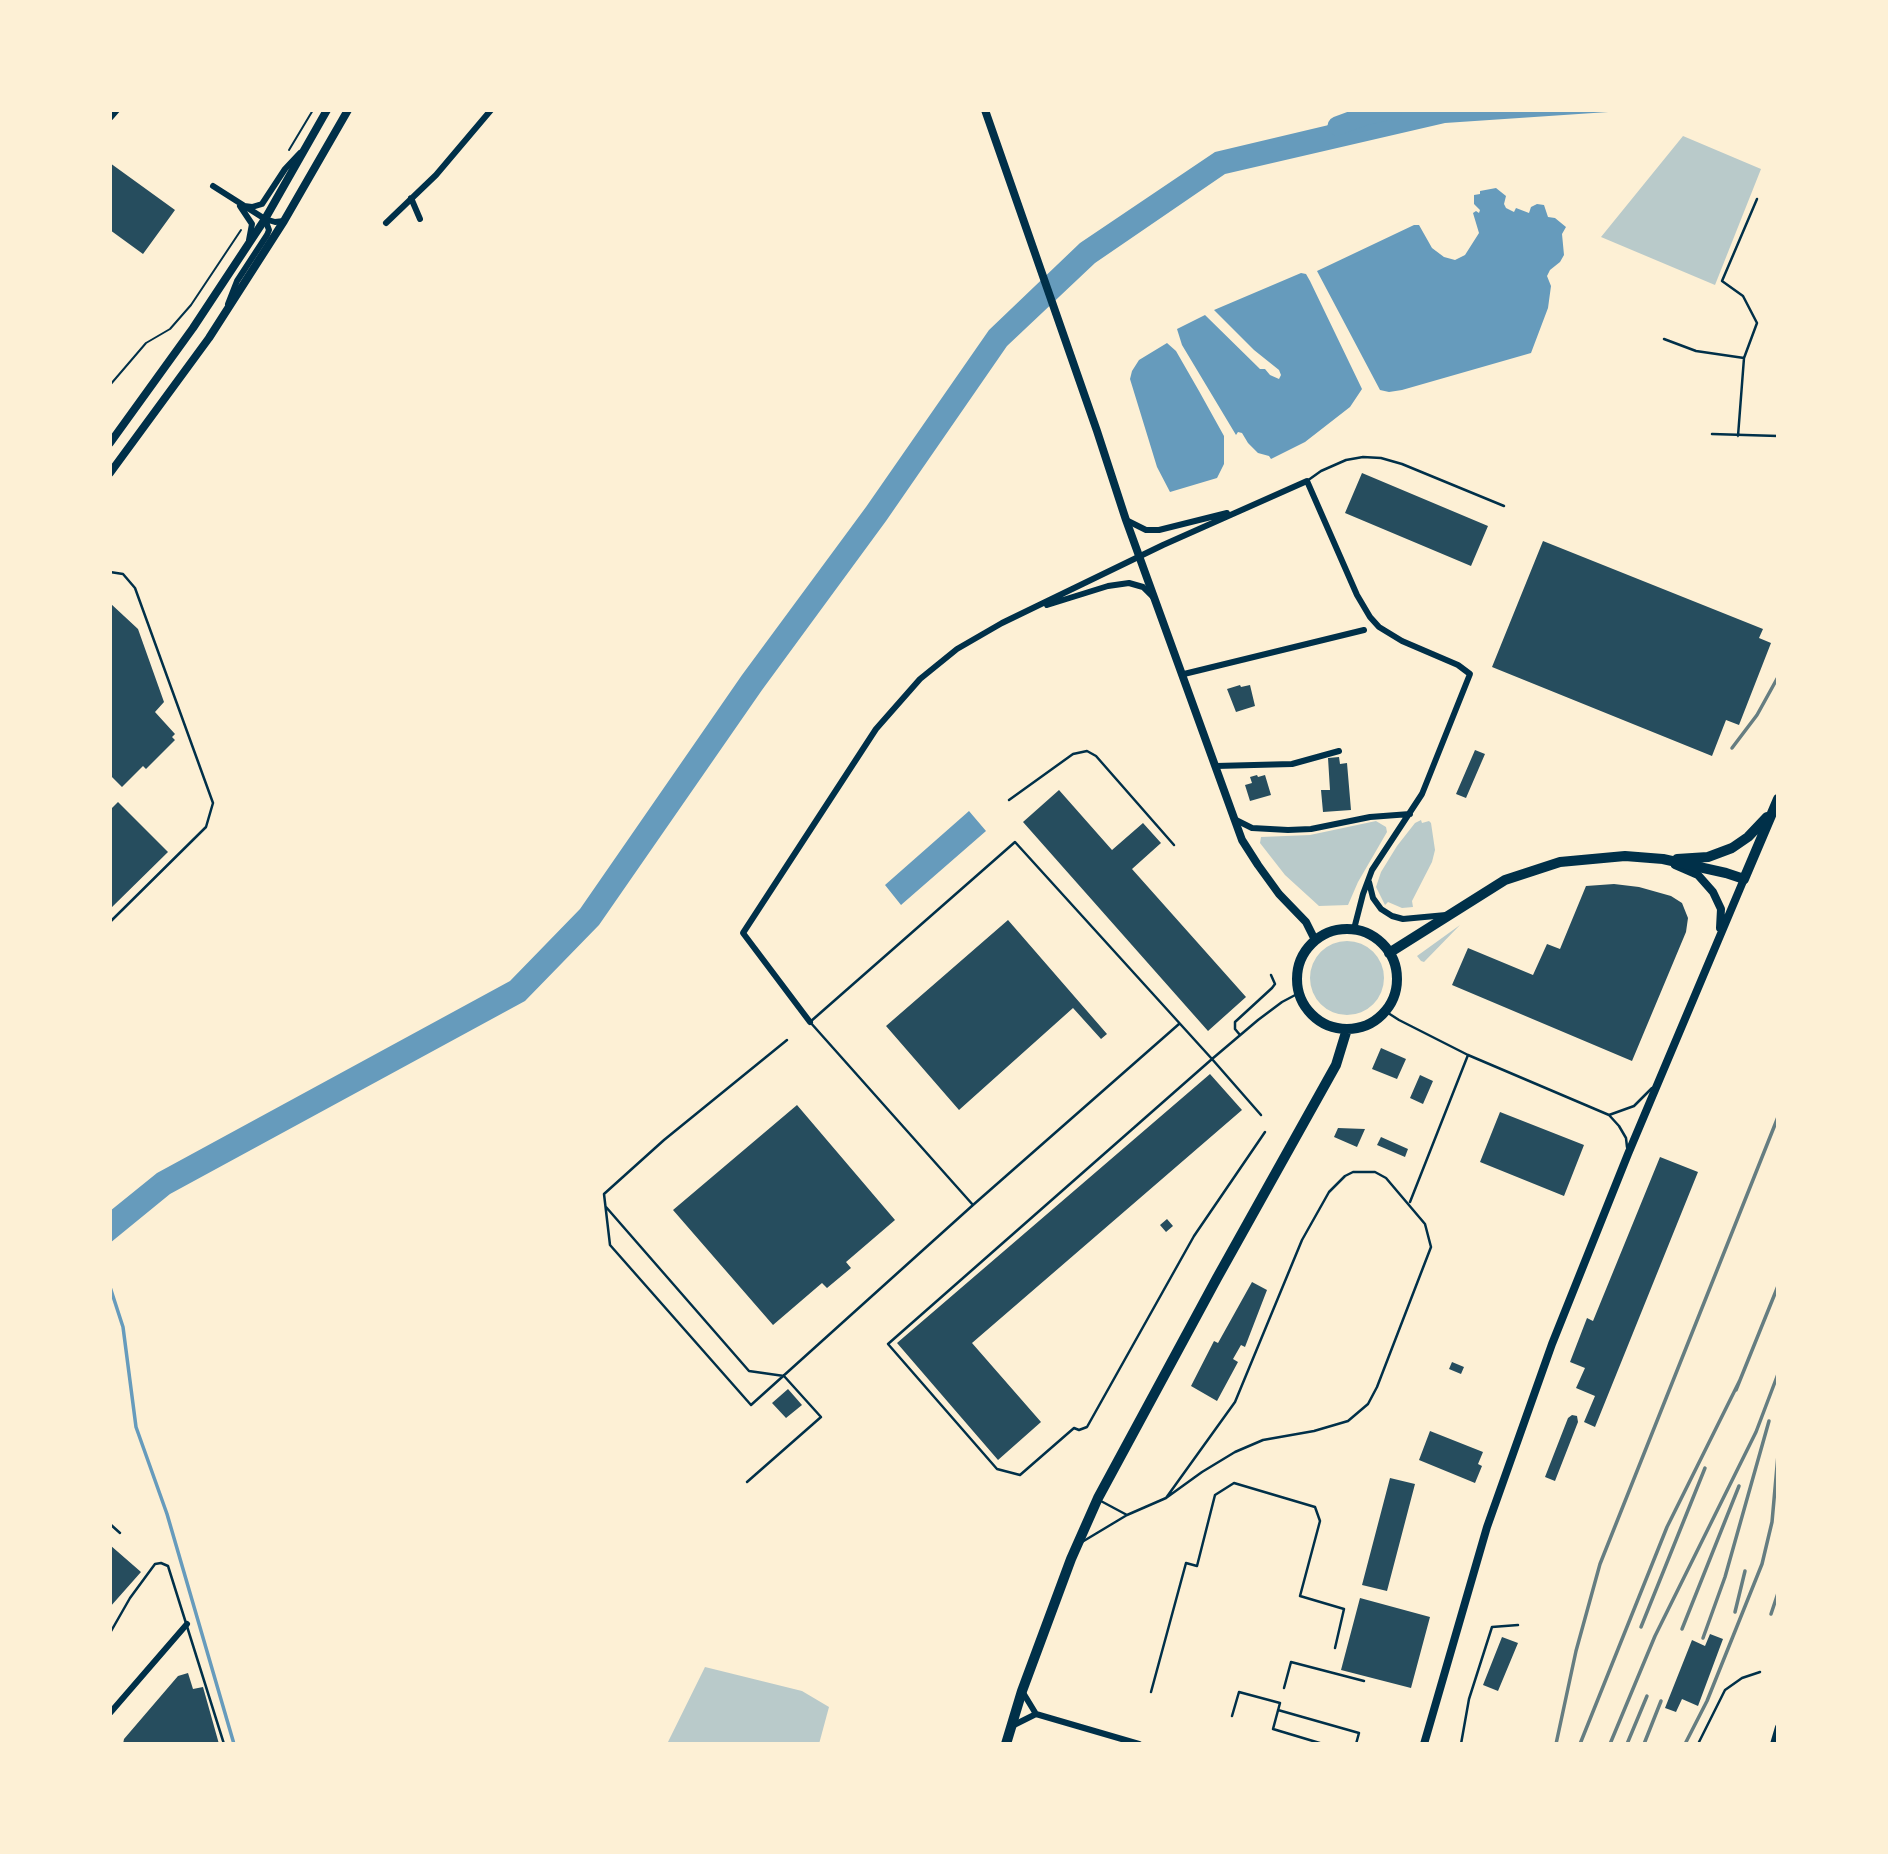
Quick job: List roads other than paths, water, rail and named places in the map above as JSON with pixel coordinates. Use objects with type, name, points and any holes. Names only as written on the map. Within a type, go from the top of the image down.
[{"type":"main road","points":[[1663,859],[1744,879],[1778,799]]},
{"type":"main road","points":[[1389,953],[1506,880],[1535,869],[1592,858],[1708,857],[1732,848],[1748,837],[1773,811]]},
{"type":"main road","points":[[1340,929],[1354,929],[1380,942],[1389,953],[1395,967],[1396,982],[1393,998],[1385,1011],[1368,1024],[1347,1029],[1331,1026],[1317,1019],[1306,1007],[1299,993],[1297,979],[1299,964],[1305,951],[1315,940],[1340,929]]},
{"type":"main road","points":[[1006,1744],[1022,1691],[1076,1547],[1098,1499],[1336,1065],[1347,1029]]},
{"type":"street","points":[[110,118],[117,110]]},
{"type":"street","points":[[110,443],[265,219],[327,110]]},
{"type":"street","points":[[110,472],[222,318],[285,220],[348,110]]},
{"type":"street","points":[[386,223],[436,175],[492,110]]},
{"type":"street","points":[[985,110],[1126,520],[1184,674],[1234,819],[1242,839],[1258,865],[1279,894],[1306,922],[1315,940]]},
{"type":"street","points":[[244,206],[262,204],[285,169],[306,146]]},
{"type":"street","points":[[214,186],[265,219],[275,222],[285,220]]},
{"type":"street","points":[[411,198],[420,219]]},
{"type":"street","points":[[234,199],[252,223],[246,247]]},
{"type":"street","points":[[222,318],[237,281],[267,235],[265,219]]},
{"type":"street","points":[[810,1021],[743,933],[883,720],[920,679],[957,649],[1022,613],[1307,481],[1357,595],[1370,617],[1379,627],[1402,641],[1458,665],[1471,674],[1422,794],[1368,879],[1354,929]]},
{"type":"street","points":[[1126,520],[1146,530],[1159,530],[1246,508]]},
{"type":"street","points":[[1022,613],[1108,586],[1129,583],[1143,587],[1157,604]]},
{"type":"street","points":[[1184,674],[1364,630]]},
{"type":"street","points":[[1216,766],[1292,764],[1339,751]]},
{"type":"street","points":[[1234,819],[1252,828],[1288,830],[1311,829],[1370,817],[1410,814]]},
{"type":"street","points":[[1663,859],[1698,875],[1713,892],[1721,909],[1720,934]]},
{"type":"street","points":[[1368,879],[1373,898],[1381,909],[1392,916],[1404,919],[1448,915]]},
{"type":"street","points":[[1424,1744],[1472,1573],[1552,1344],[1628,1154],[1744,879]]},
{"type":"street","points":[[110,1713],[187,1624]]},
{"type":"street","points":[[1022,1691],[1036,1714]]},
{"type":"street","points":[[1011,1726],[1036,1714],[1139,1744]]},
{"type":"street","points":[[1774,1743],[1778,1727]]},
{"type":"lane","points":[[1738,436],[1744,358],[1757,323],[1743,296],[1722,281],[1756,199]]},
{"type":"lane","points":[[1664,339],[1696,351],[1744,358]]},
{"type":"lane","points":[[1712,434],[1778,436]]},
{"type":"lane","points":[[1307,481],[1321,471],[1346,460],[1381,458],[1504,506]]},
{"type":"lane","points":[[110,572],[123,574],[135,588],[213,803],[206,827],[110,922]]},
{"type":"lane","points":[[1009,800],[1073,754],[1087,751],[1096,755],[1174,845]]},
{"type":"lane","points":[[972,1205],[810,1021],[1015,842],[1261,1115]]},
{"type":"lane","points":[[1240,1035],[1235,1030],[1234,1022],[1272,988],[1275,984],[1271,975]]},
{"type":"lane","points":[[1265,1132],[1194,1236],[1087,1427],[1079,1430],[1074,1428],[1020,1475],[998,1469],[888,1344],[1240,1035],[1282,1002],[1299,993]]},
{"type":"lane","points":[[1385,1011],[1408,1026],[1468,1055],[1609,1115],[1626,1138],[1628,1154]]},
{"type":"lane","points":[[788,1040],[664,1140],[604,1194],[610,1245],[751,1405],[972,1205],[1179,1024]]},
{"type":"lane","points":[[1409,1203],[1468,1055]]},
{"type":"lane","points":[[1609,1115],[1634,1106],[1659,1080]]},
{"type":"lane","points":[[1076,1547],[1127,1515],[1167,1498],[1236,1451],[1264,1440],[1314,1431],[1348,1421],[1368,1404],[1431,1247],[1425,1224],[1386,1178],[1375,1172],[1353,1172],[1329,1192],[1302,1240],[1235,1402],[1167,1498]]},
{"type":"lane","points":[[605,1206],[750,1371],[784,1376],[821,1417],[747,1482]]},
{"type":"lane","points":[[1152,1692],[1186,1563],[1197,1566],[1215,1495],[1234,1483],[1315,1507],[1320,1521],[1300,1596],[1344,1609],[1335,1648]]},
{"type":"lane","points":[[1098,1499],[1127,1515]]},
{"type":"lane","points":[[110,1524],[120,1533]]},
{"type":"lane","points":[[110,1633],[130,1598],[155,1564],[168,1566],[224,1744]]},
{"type":"lane","points":[[1461,1744],[1469,1699],[1492,1627],[1518,1625]]},
{"type":"lane","points":[[1284,1688],[1292,1661],[1364,1681]]},
{"type":"lane","points":[[1698,1744],[1725,1690],[1742,1678],[1760,1672]]},
{"type":"lane","points":[[1232,1716],[1239,1692],[1280,1703],[1273,1729],[1324,1744]]},
{"type":"lane","points":[[1278,1710],[1359,1733],[1356,1744]]},
{"type":"water","points":[[1392,110],[1638,110],[1445,123],[1225,174],[1095,263],[1007,346],[886,521],[762,690],[599,925],[525,1001],[170,1194],[110,1243],[110,1211],[157,1173],[510,981],[580,909],[742,675],[866,507],[989,330],[1080,243],[1215,152]]},
{"type":"water","points":[[1496,188],[1506,196],[1506,208],[1514,212],[1516,208],[1529,213],[1531,207],[1544,205],[1548,217],[1555,218],[1566,227],[1562,234],[1564,255],[1547,276],[1551,286],[1548,308],[1531,353],[1402,390],[1380,390],[1317,271],[1414,225],[1419,225],[1432,248],[1444,257],[1455,260],[1465,255],[1479,233],[1473,213],[1479,213],[1480,210],[1474,204],[1474,195]]},
{"type":"water","points":[[1301,273],[1306,274],[1310,281],[1362,389],[1350,407],[1305,442],[1271,459],[1258,453],[1242,433],[1238,432],[1236,435],[1182,345],[1177,329],[1205,315],[1260,369],[1265,369],[1279,379],[1279,370],[1254,350],[1214,310]]},
{"type":"water","points":[[1167,343],[1176,351],[1224,436],[1224,464],[1217,478],[1170,492],[1157,467],[1130,379],[1139,360]]},
{"type":"water","points":[[969,811],[986,831],[901,905],[885,885]]},
{"type":"waterway","points":[[1337,126],[1364,116],[1393,110]]},
{"type":"waterway","points":[[110,1287],[123,1327],[136,1427],[167,1514],[234,1744]]},
{"type":"railway","points":[[1732,748],[1757,715],[1778,677]]},
{"type":"railway","points":[[1556,1744],[1576,1651],[1600,1564],[1778,1117]]},
{"type":"railway","points":[[1736,1390],[1778,1286]]},
{"type":"railway","points":[[1610,1744],[1655,1636],[1756,1432],[1778,1374]]},
{"type":"railway","points":[[1580,1744],[1667,1527],[1740,1380]]},
{"type":"railway","points":[[1703,1638],[1725,1577],[1769,1421]]},
{"type":"railway","points":[[1685,1744],[1707,1701],[1762,1564],[1772,1522],[1778,1455]]},
{"type":"railway","points":[[1641,1627],[1705,1468]]},
{"type":"railway","points":[[1682,1629],[1739,1486]]},
{"type":"railway","points":[[1735,1612],[1745,1571]]},
{"type":"railway","points":[[1771,1614],[1778,1593]]},
{"type":"railway","points":[[1627,1744],[1647,1696]]},
{"type":"railway","points":[[1644,1744],[1661,1701]]}]
